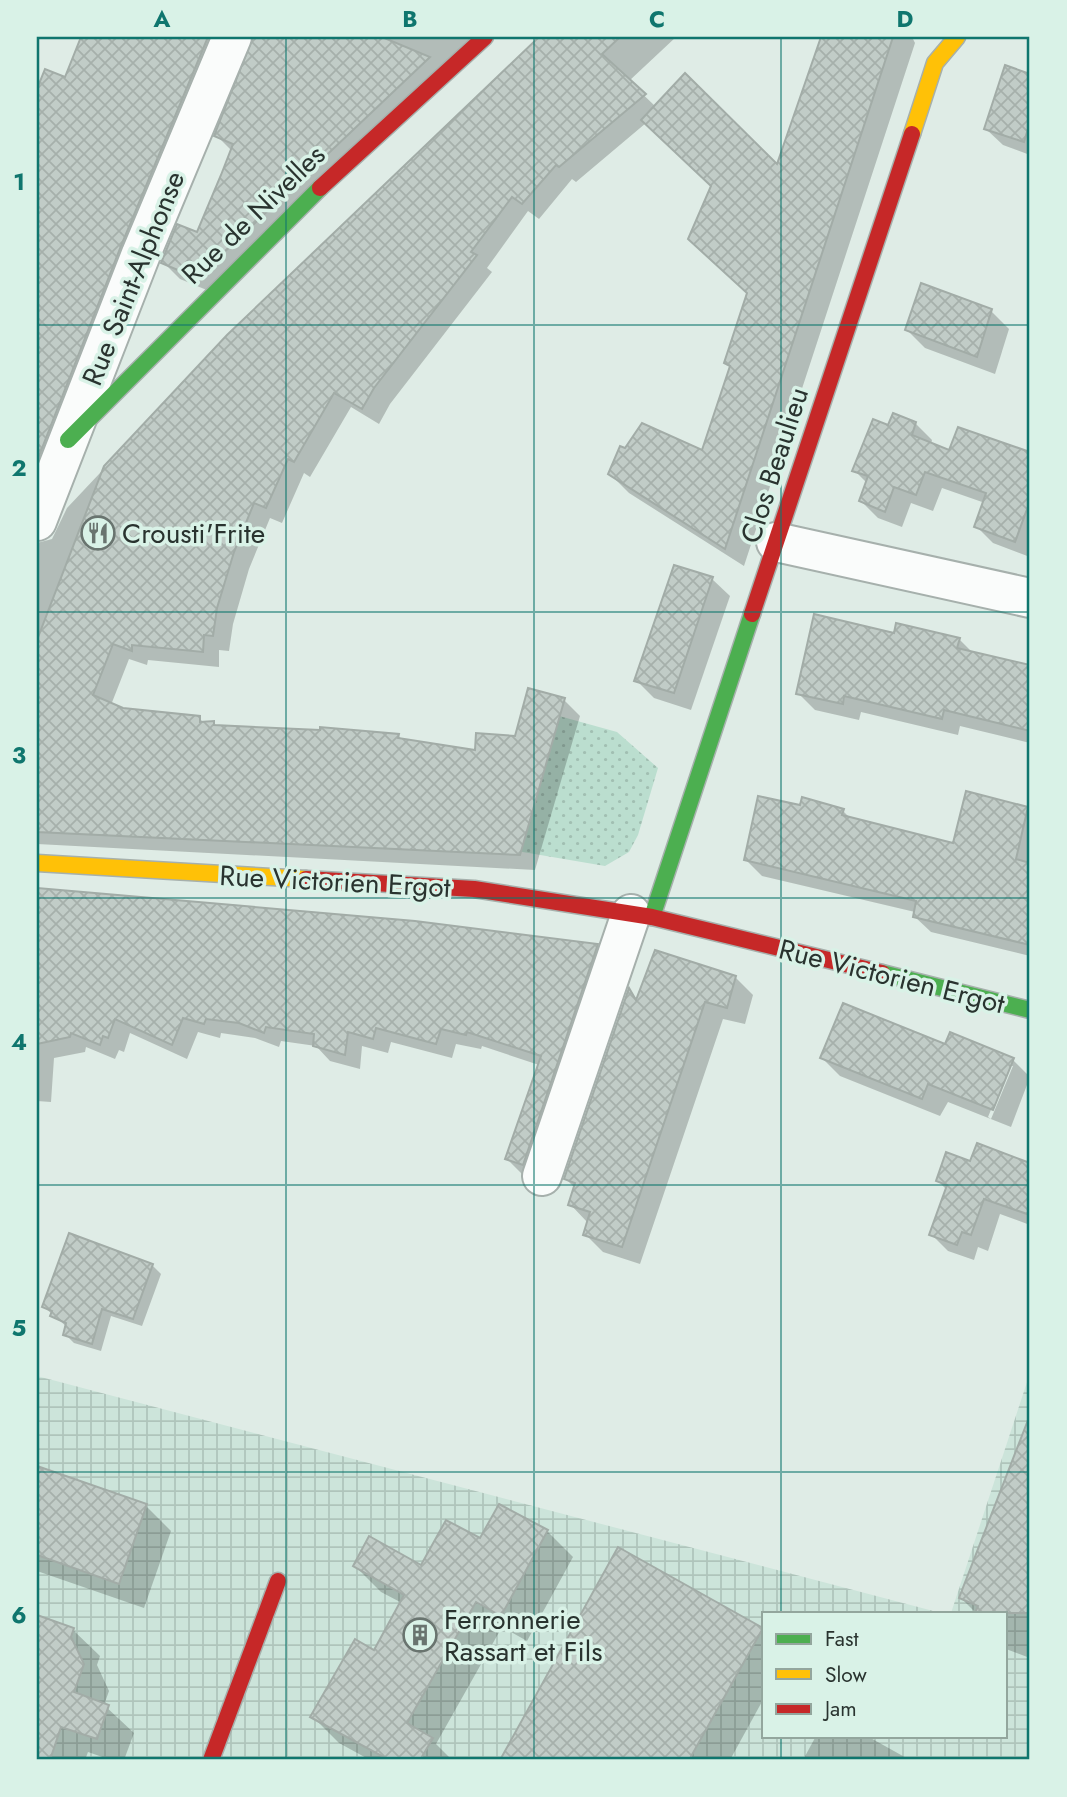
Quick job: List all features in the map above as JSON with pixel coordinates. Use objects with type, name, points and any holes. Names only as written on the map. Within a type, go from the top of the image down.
[{"type":"street","name":"Rue Saint-Alphonse","points":[[37,521],[232,37]]},
{"type":"street","name":"Rue de Nivelles","points":[[68,440],[204,298],[324,182],[485,37]]},
{"type":"street","name":"Clos Beaulieu","points":[[641,915],[776,542],[935,63],[957,37]]},
{"type":"street","points":[[776,542],[1030,598]]},
{"type":"street","name":"Rue Victorien Ergot","points":[[37,863],[474,889],[641,915],[1030,1010]]},
{"type":"street","points":[[542,1175],[641,915]]},
{"type":"street","points":[[211,1760],[278,1581]]},
{"type":"shaded area","points":[[552,714],[617,732],[658,768],[638,835],[629,852],[605,866],[511,850]]},
{"type":"shaded area","points":[[1030,1373],[1030,1760],[37,1760],[37,1376],[937,1612],[762,1612],[762,1738],[1007,1738],[1007,1612],[951,1612]]},
{"type":"building","points":[[81,37],[208,37],[121,246],[37,461],[37,89],[45,69],[65,77]]},
{"type":"building","points":[[253,37],[382,37],[430,57],[197,278],[161,263],[177,224],[197,232],[221,175],[233,144],[214,136]]},
{"type":"building","points":[[539,37],[620,37],[602,54],[646,94],[559,167],[556,165],[522,204],[512,197],[471,252],[477,255],[374,388],[362,409],[334,393],[294,462],[288,459],[266,508],[254,503],[234,552],[217,608],[213,636],[204,635],[203,652],[132,645],[132,651],[113,644],[93,695],[123,708],[200,716],[200,722],[214,721],[214,725],[320,730],[320,727],[399,734],[398,738],[475,750],[476,733],[515,736],[528,688],[565,698],[520,855],[37,832],[37,640],[104,466],[227,335]]},
{"type":"building","points":[[821,37],[893,37],[725,549],[608,474],[620,446],[625,448],[642,423],[702,450],[730,366],[724,363],[747,293],[688,239],[711,186],[641,120],[685,73],[777,164]]},
{"type":"building","points":[[1005,65],[1030,74],[1030,122],[1024,142],[984,129]]},
{"type":"building","points":[[921,283],[992,309],[977,357],[905,330]]},
{"type":"building","points":[[893,413],[916,422],[912,435],[949,450],[958,427],[1030,452],[1030,501],[1015,542],[974,527],[986,493],[925,472],[916,495],[894,487],[885,512],[859,501],[868,476],[852,471],[873,419],[888,425]]},
{"type":"building","points":[[674,565],[713,577],[674,693],[634,681]]},
{"type":"building","points":[[814,614],[894,633],[896,623],[960,638],[957,648],[1030,665],[1030,731],[944,710],[942,719],[844,696],[843,704],[796,694]]},
{"type":"building","points":[[966,791],[1028,807],[1016,859],[1030,863],[1030,945],[913,917],[916,901],[744,860],[758,796],[800,805],[802,797],[844,809],[842,815],[953,843]]},
{"type":"building","points":[[37,888],[415,921],[598,944],[523,1165],[505,1159],[541,1056],[467,1032],[466,1035],[441,1029],[436,1044],[376,1028],[373,1039],[348,1032],[345,1055],[313,1046],[314,1034],[266,1027],[264,1033],[239,1023],[206,1019],[204,1024],[183,1018],[172,1045],[115,1019],[108,1038],[103,1036],[100,1045],[71,1033],[70,1037],[37,1044]]},
{"type":"building","points":[[655,950],[736,976],[727,1008],[705,1002],[622,1247],[583,1235],[590,1212],[568,1205],[575,1183],[564,1179],[629,988],[636,1000]]},
{"type":"building","points":[[843,1003],[945,1044],[950,1032],[1014,1058],[993,1110],[928,1084],[922,1099],[820,1058]]},
{"type":"building","points":[[977,1143],[1030,1163],[1030,1215],[984,1199],[971,1235],[962,1232],[957,1245],[929,1235],[947,1185],[936,1181],[946,1152],[970,1161]]},
{"type":"building","points":[[69,1233],[153,1264],[133,1319],[102,1309],[92,1344],[63,1335],[66,1323],[50,1316],[52,1311],[42,1307]]},
{"type":"building","points":[[1028,1420],[1030,1613],[975,1612],[978,1606],[959,1598]]},
{"type":"building","points":[[37,1466],[147,1504],[119,1584],[37,1555]]},
{"type":"building","name":"Ferronnerie Rassart et Fils","points":[[499,1504],[548,1530],[501,1616],[476,1602],[407,1723],[433,1738],[420,1760],[389,1760],[310,1717],[355,1639],[374,1650],[404,1595],[353,1566],[369,1536],[421,1565],[446,1520],[480,1538]]},
{"type":"building","points":[[618,1547],[762,1627],[689,1760],[500,1760]]},
{"type":"building","points":[[37,1615],[74,1628],[71,1637],[84,1664],[74,1692],[109,1705],[97,1739],[61,1727],[50,1760],[37,1760]]},
{"type":"traffic: fast","points":[[68,440],[320,188]]},
{"type":"traffic: fast","points":[[652,917],[752,614]]},
{"type":"traffic: fast","points":[[882,973],[1030,1010]]},
{"type":"traffic: slow","points":[[912,134],[935,63],[957,37]]},
{"type":"traffic: slow","points":[[37,863],[306,879]]},
{"type":"traffic: jam","points":[[320,188],[485,37]]},
{"type":"traffic: jam","points":[[752,614],[912,134]]},
{"type":"traffic: jam","points":[[306,879],[474,889],[652,917],[882,973]]},
{"type":"traffic: jam","points":[[211,1760],[278,1581]]},
{"type":"place","name":"Crousti'Frite","points":[[98,533]]},
{"type":"place","name":"Ferronnerie Rassart et Fils","points":[[420,1635]]}]
